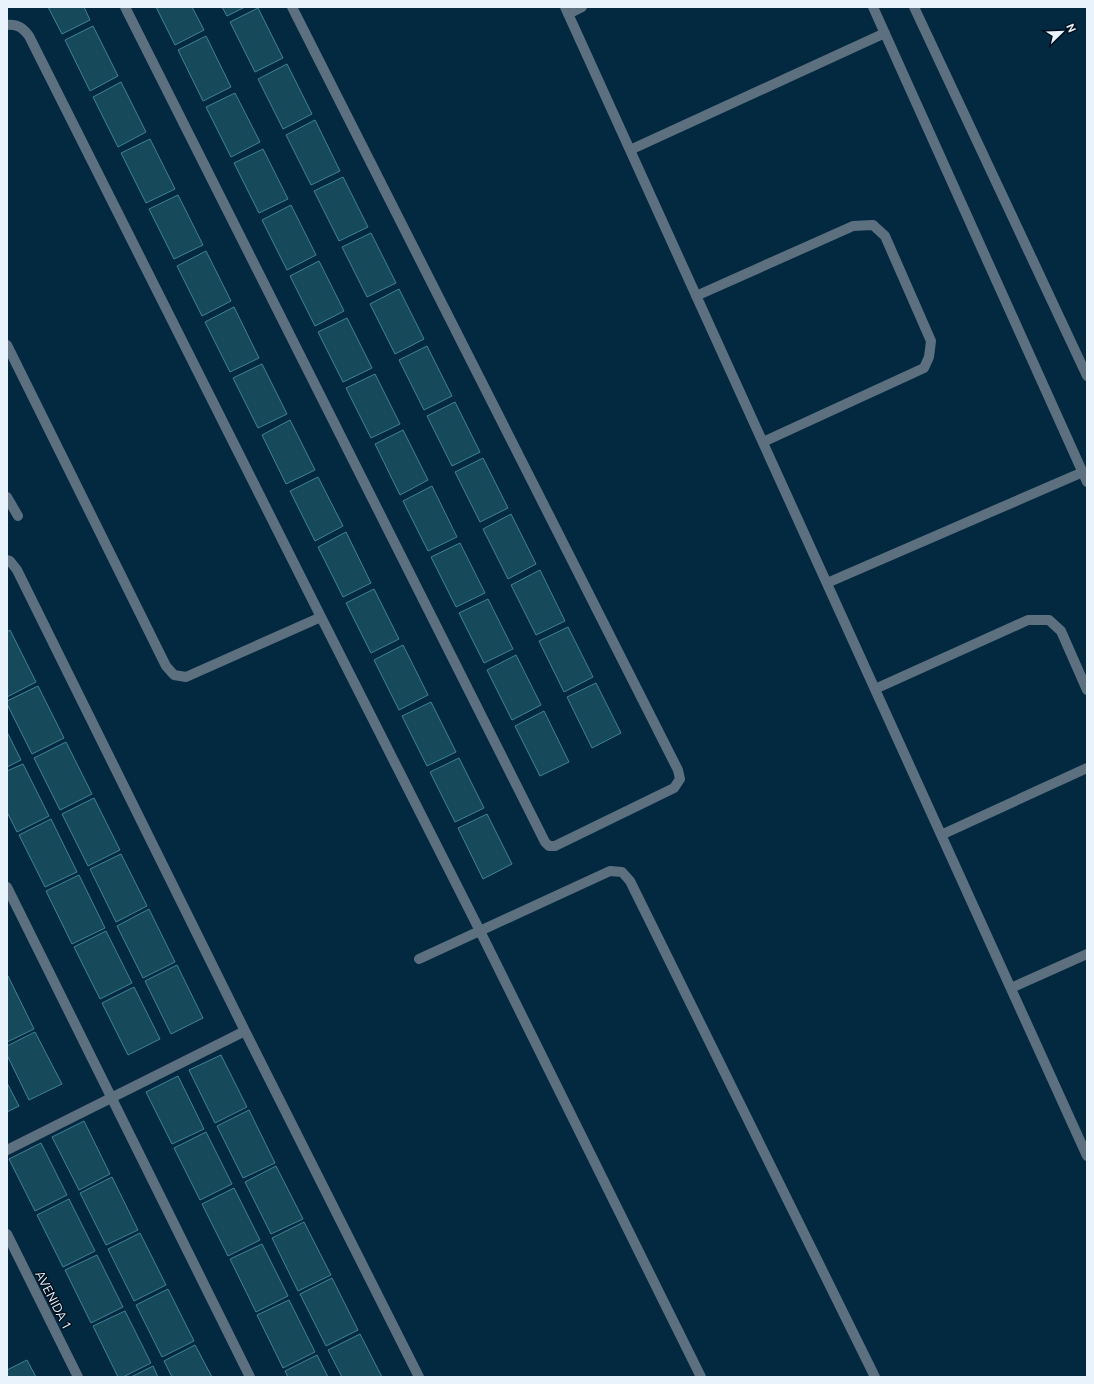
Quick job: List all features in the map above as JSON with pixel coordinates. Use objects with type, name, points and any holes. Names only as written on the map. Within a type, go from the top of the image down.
[{"type":"street","points":[[125,7],[545,842],[550,846],[555,846],[674,788],[680,779],[678,770],[292,7]]},
{"type":"street","points":[[582,7],[566,10],[1087,1156]]},
{"type":"street","points":[[827,583],[1085,477],[873,7]]},
{"type":"street","points":[[914,7],[1086,372]]},
{"type":"street","points":[[7,25],[19,26],[30,36],[480,931],[701,1377]]},
{"type":"street","points":[[630,150],[885,33]]},
{"type":"street","points":[[696,296],[853,226],[873,226],[885,236],[931,341],[929,357],[924,368],[763,442]]},
{"type":"street","points":[[7,344],[162,659],[174,675],[186,677],[321,617]]},
{"type":"street","points":[[7,497],[18,516]]},
{"type":"street","points":[[7,560],[13,564],[20,577],[245,1031],[419,1377]]},
{"type":"street","points":[[875,689],[1028,620],[1049,620],[1061,631],[1087,690]]},
{"type":"street","points":[[941,835],[1087,768]]},
{"type":"street","points":[[420,959],[610,871],[622,872],[630,881],[875,1377]]},
{"type":"street","points":[[7,887],[250,1377]]},
{"type":"street","points":[[1011,988],[1087,954]]},
{"type":"street","points":[[7,1150],[245,1031]]},
{"type":"street","points":[[1077,1134],[1087,1130]]},
{"type":"street","name":"AVENIDA 1","points":[[7,1234],[78,1377]]},
{"type":"building","points":[[48,7],[84,7],[90,20],[62,34]]},
{"type":"building","points":[[156,7],[192,7],[204,30],[175,45]]},
{"type":"building","points":[[222,7],[245,7],[227,16]]},
{"type":"building","points":[[258,8],[283,58],[255,72],[230,22]]},
{"type":"building","points":[[93,26],[118,76],[90,91],[65,40]]},
{"type":"building","points":[[206,36],[231,87],[203,101],[178,50]]},
{"type":"building","points":[[287,64],[312,114],[283,129],[258,79]]},
{"type":"building","points":[[121,82],[146,132],[118,147],[93,97]]},
{"type":"building","points":[[235,93],[260,142],[231,157],[206,107]]},
{"type":"building","points":[[315,120],[340,171],[311,185],[286,135]]},
{"type":"building","points":[[150,139],[175,189],[146,203],[121,153]]},
{"type":"building","points":[[263,149],[288,199],[259,213],[234,163]]},
{"type":"building","points":[[343,177],[368,227],[339,241],[314,191]]},
{"type":"building","points":[[178,195],[203,245],[174,259],[149,209]]},
{"type":"building","points":[[291,205],[316,255],[287,270],[262,220]]},
{"type":"building","points":[[371,233],[396,283],[367,297],[342,247]]},
{"type":"building","points":[[206,251],[231,301],[202,316],[177,266]]},
{"type":"building","points":[[319,261],[344,311],[315,326],[290,276]]},
{"type":"building","points":[[399,289],[424,339],[395,354],[370,304]]},
{"type":"building","points":[[234,307],[259,358],[230,372],[205,322]]},
{"type":"building","points":[[347,318],[372,368],[343,382],[318,332]]},
{"type":"building","points":[[427,346],[452,396],[424,410],[399,360]]},
{"type":"building","points":[[262,364],[287,414],[258,428],[233,378]]},
{"type":"building","points":[[375,374],[400,424],[371,438],[346,388]]},
{"type":"building","points":[[455,402],[480,452],[452,466],[427,416]]},
{"type":"building","points":[[290,420],[315,470],[286,484],[262,435]]},
{"type":"building","points":[[403,430],[428,480],[400,495],[375,444]]},
{"type":"building","points":[[483,458],[508,508],[480,522],[455,472]]},
{"type":"building","points":[[318,477],[343,526],[315,541],[290,491]]},
{"type":"building","points":[[432,486],[457,537],[428,551],[403,501]]},
{"type":"building","points":[[511,514],[536,564],[508,579],[483,529]]},
{"type":"building","points":[[346,532],[371,583],[343,597],[318,547]]},
{"type":"building","points":[[460,543],[485,593],[456,607],[431,557]]},
{"type":"building","points":[[540,570],[565,621],[536,635],[511,585]]},
{"type":"building","points":[[374,589],[399,639],[371,653],[346,603]]},
{"type":"building","points":[[488,599],[513,649],[484,663],[459,613]]},
{"type":"building","points":[[568,627],[593,677],[564,692],[539,641]]},
{"type":"building","points":[[10,630],[36,682],[7,697],[7,632]]},
{"type":"building","points":[[403,645],[428,695],[399,710],[374,660]]},
{"type":"building","points":[[516,655],[541,705],[512,720],[487,670]]},
{"type":"building","points":[[596,683],[621,733],[592,748],[567,697]]},
{"type":"building","points":[[38,686],[64,738],[32,754],[7,704],[7,701]]},
{"type":"building","points":[[431,702],[456,752],[427,766],[402,716]]},
{"type":"building","points":[[544,711],[569,762],[540,776],[515,726]]},
{"type":"building","points":[[7,732],[21,760],[7,767]]},
{"type":"building","points":[[66,742],[92,794],[60,810],[34,758]]},
{"type":"building","points":[[459,758],[484,808],[455,822],[430,772]]},
{"type":"building","points":[[23,764],[49,816],[17,832],[7,812],[7,771]]},
{"type":"building","points":[[94,798],[120,850],[88,866],[62,814]]},
{"type":"building","points":[[487,814],[512,864],[483,879],[458,828]]},
{"type":"building","points":[[51,819],[77,872],[45,887],[19,835]]},
{"type":"building","points":[[121,854],[147,906],[116,922],[90,869]]},
{"type":"building","points":[[79,875],[105,928],[72,944],[46,891]]},
{"type":"building","points":[[149,909],[175,962],[143,978],[117,926]]},
{"type":"building","points":[[106,931],[132,983],[100,999],[74,947]]},
{"type":"building","points":[[177,965],[203,1018],[171,1034],[145,981]]},
{"type":"building","points":[[8,976],[34,1029],[7,1042],[7,977]]},
{"type":"building","points":[[134,987],[160,1039],[128,1055],[102,1003]]},
{"type":"building","points":[[35,1032],[62,1084],[29,1100],[7,1055],[7,1046]]},
{"type":"building","points":[[221,1055],[247,1107],[215,1123],[189,1070]]},
{"type":"building","points":[[178,1076],[204,1129],[172,1144],[146,1092]]},
{"type":"building","points":[[7,1083],[19,1106],[7,1112]]},
{"type":"building","points":[[249,1110],[275,1163],[243,1178],[217,1126]]},
{"type":"building","points":[[84,1121],[110,1174],[79,1190],[52,1137]]},
{"type":"building","points":[[206,1132],[232,1184],[200,1200],[174,1148]]},
{"type":"building","points":[[41,1143],[67,1195],[35,1211],[9,1159]]},
{"type":"building","points":[[276,1166],[303,1219],[271,1234],[245,1182]]},
{"type":"building","points":[[112,1177],[138,1230],[106,1245],[80,1193]]},
{"type":"building","points":[[234,1188],[260,1240],[228,1256],[202,1204]]},
{"type":"building","points":[[69,1199],[95,1251],[63,1267],[37,1215]]},
{"type":"building","points":[[304,1222],[331,1275],[298,1291],[272,1238]]},
{"type":"building","points":[[140,1233],[166,1285],[134,1301],[108,1249]]},
{"type":"building","points":[[262,1244],[288,1296],[256,1312],[230,1259]]},
{"type":"building","points":[[97,1255],[123,1307],[91,1323],[65,1270]]},
{"type":"building","points":[[332,1278],[358,1330],[326,1346],[300,1294]]},
{"type":"building","points":[[168,1289],[194,1341],[162,1357],[136,1305]]},
{"type":"building","points":[[289,1300],[315,1352],[283,1368],[257,1315]]},
{"type":"building","points":[[125,1311],[151,1363],[123,1377],[118,1377],[93,1326]]},
{"type":"building","points":[[360,1334],[382,1377],[342,1377],[328,1350]]},
{"type":"building","points":[[195,1345],[212,1377],[172,1377],[164,1361]]},
{"type":"building","points":[[317,1355],[328,1377],[288,1377],[285,1371]]},
{"type":"building","points":[[27,1360],[36,1377],[7,1377],[7,1370]]},
{"type":"building","points":[[153,1366],[158,1377],[131,1377]]}]
